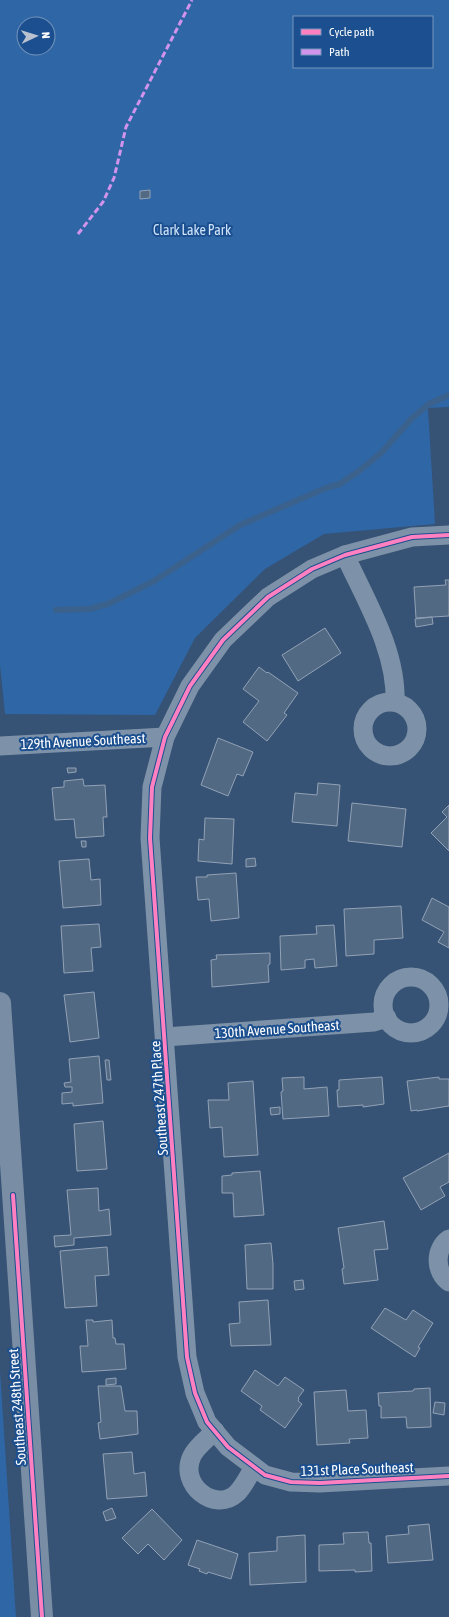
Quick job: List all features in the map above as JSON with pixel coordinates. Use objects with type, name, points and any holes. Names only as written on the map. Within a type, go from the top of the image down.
[{"type":"street","name":"Southeast 247th Place","points":[[228,1447],[208,1422],[195,1393],[187,1357],[150,838],[152,787],[165,737],[190,686],[223,640],[268,597],[312,569],[345,555],[412,537],[449,535]]},
{"type":"street","points":[[345,555],[390,655],[396,689],[395,702]]},
{"type":"street","name":"129th Avenue Southeast","points":[[0,746],[165,737]]},
{"type":"street","name":"Southeast 248th Street","points":[[0,1003],[42,1617]]},
{"type":"street","name":"130th Avenue Southeast","points":[[165,1038],[374,1022],[387,1018]]},
{"type":"street","points":[[449,1239],[440,1248],[438,1257],[440,1273],[449,1282]]},
{"type":"street","points":[[215,1431],[192,1456],[189,1466],[189,1476],[193,1485],[200,1493],[209,1498],[218,1500],[228,1498],[237,1493],[254,1467]]},
{"type":"street","name":"131st Place Southeast","points":[[228,1447],[265,1474],[291,1482],[320,1483],[449,1476]]},
{"type":"green space","name":"Clark Lake Park","points":[[0,0],[449,0],[449,407],[428,408],[435,524],[324,534],[265,569],[195,638],[155,715],[5,714],[0,665]]},
{"type":"green space","points":[[0,1370],[16,1617],[0,1617]]},
{"type":"building","points":[[150,190],[150,198],[140,199],[140,191]]},
{"type":"building","points":[[445,580],[449,580],[449,616],[416,618],[414,587],[446,585]]},
{"type":"building","points":[[432,617],[433,624],[416,627],[415,619]]},
{"type":"building","points":[[325,628],[341,653],[298,681],[282,655]]},
{"type":"building","points":[[259,667],[298,693],[284,713],[287,715],[267,741],[243,722],[259,701],[243,689]]},
{"type":"building","points":[[218,738],[253,752],[243,776],[237,774],[228,796],[201,785]]},
{"type":"building","points":[[67,768],[76,768],[76,772],[68,773]]},
{"type":"building","points":[[83,779],[84,786],[105,785],[107,817],[103,817],[104,836],[76,838],[74,819],[55,820],[52,788],[64,787],[64,781]]},
{"type":"building","points":[[318,783],[340,785],[337,826],[292,822],[295,793],[317,795]]},
{"type":"building","points":[[352,803],[406,809],[402,847],[348,841]]},
{"type":"building","points":[[449,805],[449,851],[431,833],[447,817],[442,812]]},
{"type":"building","points":[[205,818],[234,819],[232,864],[198,861],[199,839],[204,840]]},
{"type":"building","points":[[81,841],[86,841],[86,847],[82,847]]},
{"type":"building","points":[[255,858],[256,866],[246,867],[246,859]]},
{"type":"building","points":[[89,859],[91,880],[100,879],[101,905],[63,908],[59,861]]},
{"type":"building","points":[[236,873],[239,918],[211,921],[209,899],[198,900],[196,877]]},
{"type":"building","points":[[432,898],[449,907],[449,948],[438,942],[444,932],[422,920]]},
{"type":"building","points":[[401,906],[403,938],[374,940],[374,954],[346,956],[344,909]]},
{"type":"building","points":[[99,924],[101,947],[91,948],[93,971],[64,973],[61,926]]},
{"type":"building","points":[[334,925],[337,966],[315,968],[314,959],[305,960],[305,968],[281,970],[280,936],[317,934],[316,926]]},
{"type":"building","points":[[270,953],[270,964],[268,965],[269,982],[212,987],[211,960],[217,959],[216,955]]},
{"type":"building","points":[[94,992],[99,1038],[70,1042],[64,995]]},
{"type":"building","points":[[99,1056],[103,1103],[73,1106],[73,1103],[62,1104],[62,1093],[72,1092],[72,1087],[65,1087],[64,1083],[71,1082],[69,1059]]},
{"type":"building","points":[[105,1060],[109,1060],[111,1080],[107,1080]]},
{"type":"building","points":[[304,1077],[304,1089],[327,1087],[329,1116],[283,1119],[281,1092],[283,1091],[282,1078]]},
{"type":"building","points":[[382,1077],[384,1104],[363,1107],[363,1105],[338,1107],[337,1090],[339,1090],[339,1080]]},
{"type":"building","points":[[439,1077],[439,1079],[449,1079],[449,1106],[411,1111],[407,1081]]},
{"type":"building","points":[[253,1081],[258,1155],[224,1157],[222,1127],[210,1128],[208,1100],[229,1100],[228,1083]]},
{"type":"building","points":[[280,1107],[280,1114],[271,1115],[270,1108]]},
{"type":"building","points":[[103,1121],[107,1169],[77,1171],[74,1124]]},
{"type":"building","points":[[449,1153],[449,1182],[440,1187],[445,1196],[421,1210],[403,1178]]},
{"type":"building","points":[[260,1171],[264,1215],[234,1217],[233,1193],[222,1193],[222,1176],[232,1175],[232,1173]]},
{"type":"building","points":[[98,1188],[99,1211],[109,1209],[111,1235],[74,1238],[74,1245],[55,1247],[54,1236],[71,1235],[67,1190]]},
{"type":"building","points":[[384,1221],[388,1249],[374,1250],[378,1280],[344,1284],[342,1269],[344,1268],[338,1228]]},
{"type":"building","points":[[271,1243],[273,1289],[247,1289],[245,1245]]},
{"type":"building","points":[[107,1247],[109,1275],[95,1276],[97,1306],[65,1308],[60,1251]]},
{"type":"building","points":[[303,1280],[304,1289],[295,1290],[294,1281]]},
{"type":"building","points":[[268,1300],[271,1345],[231,1346],[229,1324],[240,1323],[239,1302]]},
{"type":"building","points":[[385,1308],[406,1320],[413,1310],[433,1323],[418,1347],[420,1348],[415,1357],[371,1328]]},
{"type":"building","points":[[86,1320],[93,1320],[93,1322],[112,1320],[113,1338],[115,1338],[116,1344],[124,1344],[126,1369],[82,1372],[80,1346],[88,1346]]},
{"type":"building","points":[[255,1370],[278,1386],[285,1377],[304,1390],[298,1398],[298,1401],[302,1404],[285,1428],[260,1410],[262,1406],[241,1391]]},
{"type":"building","points":[[116,1378],[116,1384],[106,1385],[106,1379]]},
{"type":"building","points":[[98,1386],[121,1386],[125,1411],[137,1411],[138,1434],[100,1439],[98,1423],[101,1422]]},
{"type":"building","points":[[430,1388],[431,1427],[407,1428],[406,1417],[381,1418],[381,1406],[379,1406],[378,1393],[413,1391],[414,1389]]},
{"type":"building","points":[[346,1390],[348,1411],[366,1410],[368,1438],[349,1439],[350,1443],[317,1445],[314,1392]]},
{"type":"building","points":[[435,1402],[445,1403],[444,1415],[433,1413]]},
{"type":"building","points":[[132,1452],[134,1474],[145,1472],[147,1496],[107,1499],[103,1454]]},
{"type":"building","points":[[112,1508],[116,1518],[106,1521],[103,1512]]},
{"type":"building","points":[[152,1509],[182,1540],[164,1560],[148,1544],[138,1554],[122,1538]]},
{"type":"building","points":[[429,1524],[433,1560],[388,1563],[386,1536],[409,1534],[408,1526]]},
{"type":"building","points":[[368,1532],[369,1543],[371,1543],[372,1571],[319,1571],[319,1545],[344,1544],[343,1533]]},
{"type":"building","points":[[305,1535],[306,1582],[250,1585],[249,1553],[277,1551],[277,1537]]},
{"type":"building","points":[[197,1540],[238,1554],[231,1579],[208,1572],[207,1574],[199,1571],[200,1569],[188,1565]]},
{"type":"waterway","points":[[56,610],[89,609],[108,604],[154,581],[240,525],[326,488],[340,484],[382,452],[412,418],[429,404],[449,395]]},
{"type":"marked path","points":[[78,234],[103,202],[114,178],[126,127],[192,0]]},
{"type":"cycle path","points":[[449,535],[412,537],[345,555],[312,569],[268,597],[223,640],[190,686],[165,737],[152,787],[150,838],[187,1357],[195,1393],[207,1422],[228,1447],[265,1475],[291,1482],[320,1483],[449,1476]]},
{"type":"cycle path","points":[[13,1195],[42,1617]]}]
